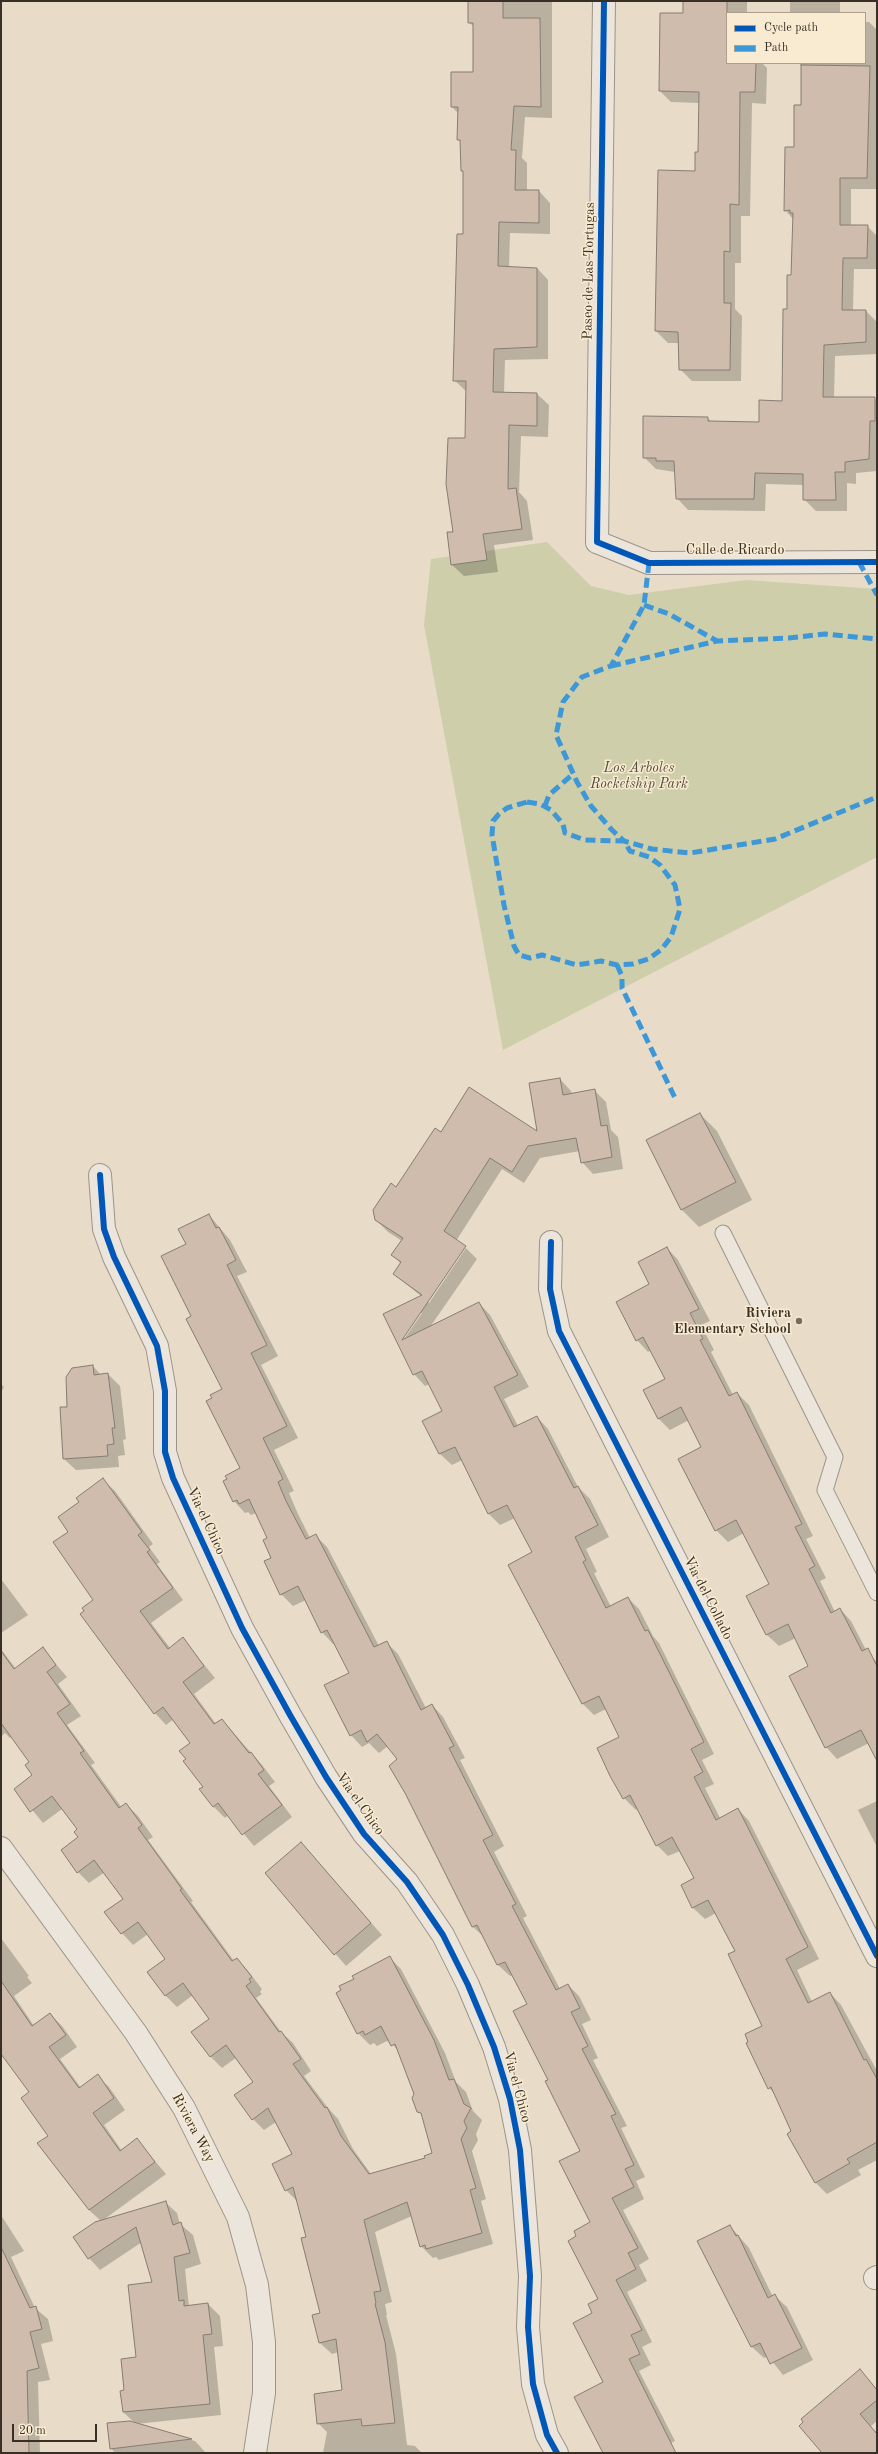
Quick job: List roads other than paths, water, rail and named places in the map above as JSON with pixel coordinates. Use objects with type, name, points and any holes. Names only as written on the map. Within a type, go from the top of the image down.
[{"type":"street","name":"Paseo de Las Tortugas","points":[[597,542],[604,1]]},
{"type":"street","name":"Calle de Ricardo","points":[[597,542],[649,563],[877,562]]},
{"type":"street","name":"Via el Chico","points":[[100,1176],[104,1229],[114,1256],[157,1346],[165,1391],[165,1452],[173,1478],[242,1628],[290,1715],[326,1777],[364,1834],[407,1882],[443,1935],[468,1985],[494,2047],[510,2099],[520,2150],[530,2276],[528,2327],[532,2384],[547,2435],[557,2453]]},
{"type":"street","name":"Via del Collado","points":[[551,1242],[550,1289],[559,1331],[877,1956]]},
{"type":"street","name":"Riviera Way","points":[[1,1848],[136,2033],[184,2108],[238,2217],[257,2285],[264,2342],[264,2393],[255,2453]]},
{"type":"lane","points":[[723,1233],[835,1457],[825,1490],[877,1593]]},
{"type":"place","name":"Riviera Elementary School","points":[[799,1321]]},
{"type":"park label","name":"Los Arboles Rocketship Park","points":[[639,776]]}]
